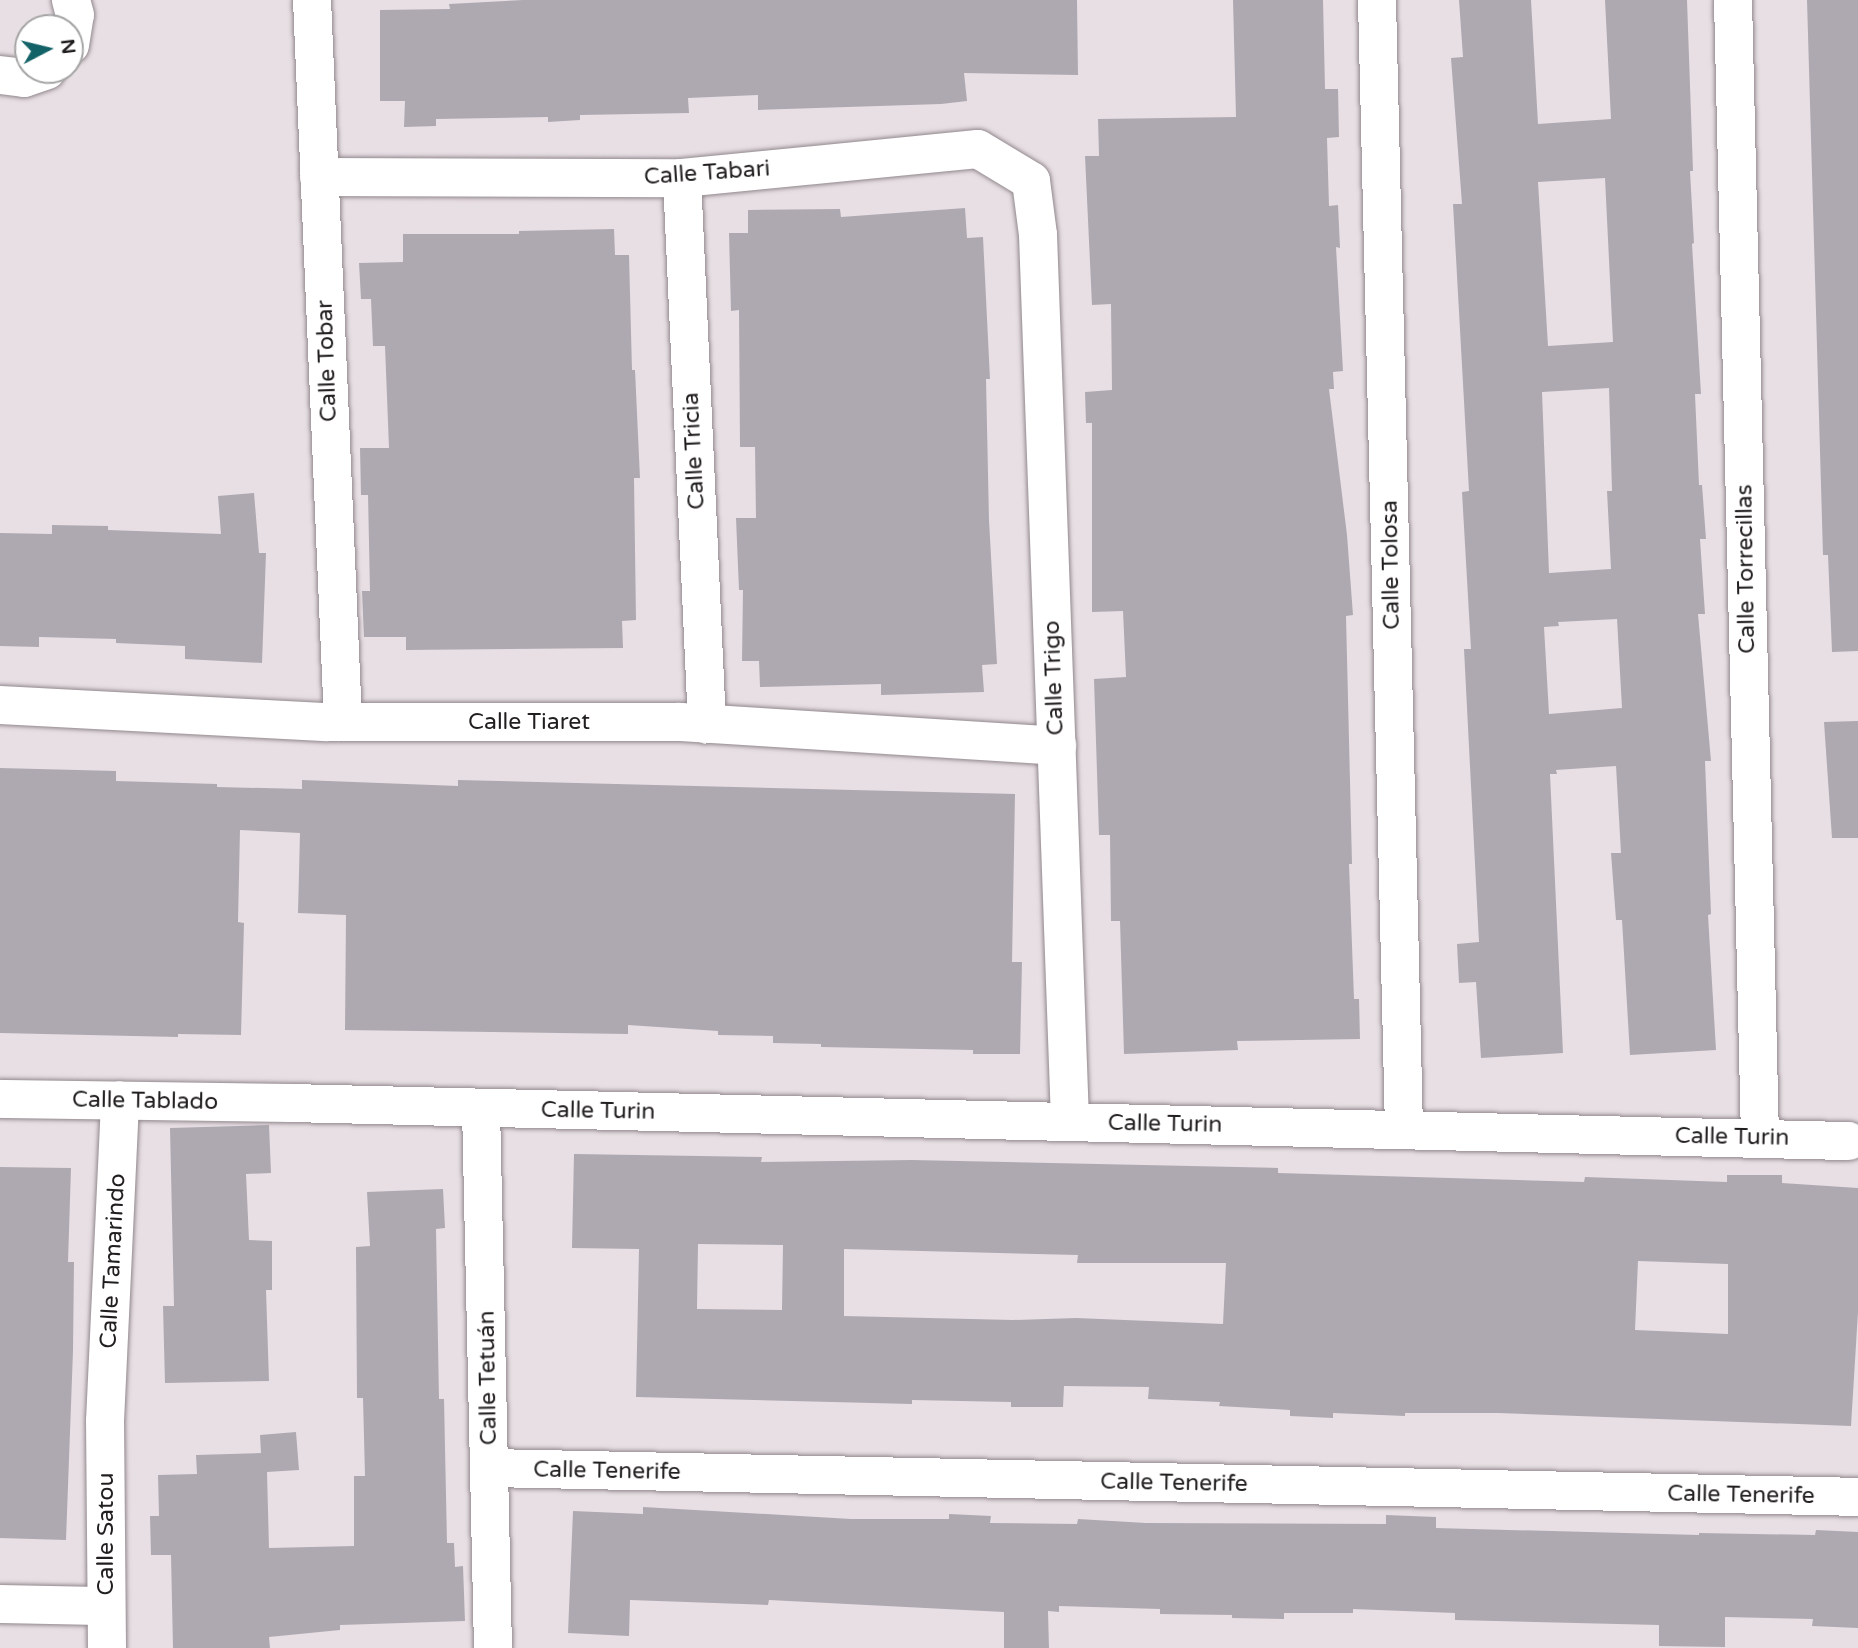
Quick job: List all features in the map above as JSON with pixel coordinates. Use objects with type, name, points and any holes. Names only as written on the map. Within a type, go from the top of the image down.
[{"type":"street","name":"Calle Tobar","points":[[312,0],[343,722]]},
{"type":"street","name":"Calle Tolosa","points":[[1377,0],[1404,1130]]},
{"type":"street","name":"Calle Torrecillas","points":[[1733,0],[1759,1137]]},
{"type":"street","name":"Calle Tabari","points":[[320,177],[682,178],[978,149],[1031,181],[1038,235]]},
{"type":"street","name":"Calle Tricia","points":[[682,178],[707,724]]},
{"type":"street","name":"Calle Trigo","points":[[1038,235],[1070,1122]]},
{"type":"street","name":"Calle Tiaret","points":[[0,705],[343,722],[707,724],[1057,746]]},
{"type":"street","name":"Calle Tablado","points":[[0,1099],[481,1108]]},
{"type":"street","name":"Calle Tamarindo","points":[[106,1421],[120,1100]]},
{"type":"street","name":"Calle Turin","points":[[481,1108],[1849,1140]]},
{"type":"street","name":"Calle Tetuán","points":[[481,1108],[493,1648]]},
{"type":"street","name":"Calle Satou","points":[[106,1421],[107,1648]]},
{"type":"street","name":"Calle Tenerife","points":[[490,1468],[1858,1497]]},
{"type":"street","points":[[0,1604],[106,1606]]},
{"type":"building","points":[[523,0],[1077,0],[1078,75],[964,73],[967,101],[941,104],[758,110],[758,95],[688,98],[689,113],[580,115],[580,120],[548,122],[548,117],[436,119],[436,126],[404,127],[405,101],[380,101],[380,10],[450,9],[449,4]]},
{"type":"building","points":[[1233,0],[1323,0],[1325,89],[1338,89],[1339,137],[1327,138],[1329,206],[1338,205],[1340,248],[1336,247],[1343,371],[1333,372],[1334,389],[1329,389],[1347,535],[1353,615],[1346,616],[1352,864],[1349,864],[1354,999],[1359,999],[1360,1039],[1237,1041],[1238,1050],[1124,1054],[1120,921],[1111,921],[1110,835],[1099,835],[1094,679],[1126,677],[1123,611],[1092,612],[1092,423],[1086,423],[1085,392],[1112,390],[1111,304],[1092,305],[1085,156],[1099,156],[1098,119],[1236,117]]},
{"type":"building","points":[[1459,0],[1531,0],[1538,124],[1611,119],[1605,0],[1687,0],[1693,171],[1690,171],[1692,244],[1701,394],[1695,394],[1699,485],[1702,485],[1706,539],[1700,539],[1705,614],[1698,614],[1711,761],[1705,761],[1711,914],[1708,915],[1716,1050],[1630,1055],[1622,920],[1616,920],[1611,853],[1621,853],[1616,766],[1556,770],[1557,774],[1550,774],[1563,1053],[1481,1058],[1476,982],[1459,983],[1457,944],[1479,942],[1464,649],[1471,649],[1462,492],[1469,491],[1453,204],[1462,204],[1451,58],[1463,57]],"holes":[[[1605,178],[1613,342],[1548,346],[1538,182]],[[1609,388],[1612,491],[1607,491],[1611,569],[1549,573],[1542,392]],[[1617,619],[1622,708],[1549,714],[1544,627],[1559,626],[1558,622]]]},
{"type":"building","points":[[1807,0],[1858,0],[1858,651],[1832,652],[1828,555],[1823,555]]},
{"type":"building","points":[[965,208],[967,238],[983,237],[990,379],[986,379],[989,520],[997,664],[982,665],[984,692],[881,695],[881,684],[760,687],[759,661],[742,661],[743,590],[739,590],[736,518],[756,518],[755,447],[740,447],[739,310],[731,311],[729,233],[748,233],[748,210],[840,209],[841,217]]},
{"type":"building","points":[[614,229],[615,255],[629,255],[632,370],[635,370],[640,478],[634,478],[636,620],[622,621],[623,648],[406,650],[406,637],[364,637],[362,591],[370,591],[368,495],[361,495],[360,448],[389,448],[385,346],[373,346],[371,299],[361,299],[359,263],[403,262],[403,234],[519,234],[519,231]]},
{"type":"building","points":[[254,493],[259,553],[266,553],[262,663],[185,659],[185,646],[116,643],[116,639],[39,637],[39,647],[0,646],[0,533],[52,534],[52,525],[221,534],[218,496]]},
{"type":"building","points":[[1858,721],[1858,838],[1832,838],[1824,722]]},
{"type":"building","points":[[0,768],[116,771],[116,781],[217,784],[217,787],[302,789],[302,780],[458,786],[458,780],[1015,794],[1012,962],[1022,962],[1020,1054],[973,1054],[973,1050],[821,1047],[821,1044],[773,1043],[773,1036],[718,1035],[718,1031],[628,1025],[628,1034],[345,1030],[346,915],[298,913],[300,833],[240,830],[238,922],[244,923],[241,1035],[178,1034],[178,1037],[0,1033]]},
{"type":"building","points":[[269,1125],[271,1173],[246,1174],[249,1240],[272,1241],[272,1290],[266,1290],[269,1381],[165,1383],[163,1306],[174,1306],[170,1128]]},
{"type":"building","points":[[574,1154],[762,1157],[761,1162],[912,1160],[1278,1168],[1278,1173],[1584,1182],[1585,1177],[1727,1182],[1727,1175],[1782,1175],[1782,1183],[1858,1188],[1858,1312],[1851,1426],[1498,1413],[1405,1413],[1405,1416],[1333,1413],[1333,1418],[1290,1416],[1290,1410],[1219,1406],[1220,1402],[1148,1399],[1149,1387],[1064,1386],[1063,1407],[1011,1407],[1011,1402],[912,1400],[912,1404],[636,1397],[639,1249],[572,1248]],"holes":[[[698,1244],[783,1245],[782,1310],[697,1309]],[[844,1249],[1078,1255],[1077,1263],[1226,1263],[1223,1324],[1076,1318],[1013,1320],[844,1316]],[[1638,1261],[1728,1264],[1728,1334],[1635,1330]]]},
{"type":"building","points":[[0,1167],[71,1168],[68,1262],[74,1262],[73,1351],[66,1540],[0,1538]]},
{"type":"building","points":[[443,1189],[445,1228],[436,1229],[439,1399],[444,1399],[447,1543],[454,1543],[455,1567],[463,1566],[465,1621],[340,1625],[340,1630],[269,1637],[270,1648],[173,1648],[171,1555],[151,1555],[150,1516],[159,1516],[158,1475],[197,1474],[196,1455],[261,1453],[260,1435],[296,1432],[299,1470],[267,1472],[269,1548],[354,1546],[354,1476],[365,1476],[363,1398],[357,1398],[356,1247],[370,1246],[367,1192]]},
{"type":"building","points":[[643,1507],[851,1519],[949,1519],[949,1514],[991,1516],[990,1523],[1077,1524],[1078,1519],[1146,1523],[1386,1524],[1386,1515],[1436,1517],[1436,1528],[1699,1535],[1815,1535],[1816,1530],[1858,1532],[1858,1628],[1812,1626],[1813,1619],[1725,1617],[1725,1647],[1659,1646],[1659,1625],[1455,1620],[1455,1613],[1353,1609],[1353,1613],[1284,1613],[1284,1619],[1232,1618],[1232,1615],[1160,1614],[1160,1609],[1059,1606],[1059,1612],[1048,1611],[1049,1648],[1004,1648],[1004,1612],[769,1600],[768,1605],[630,1600],[629,1636],[568,1633],[573,1511],[643,1514]]}]
